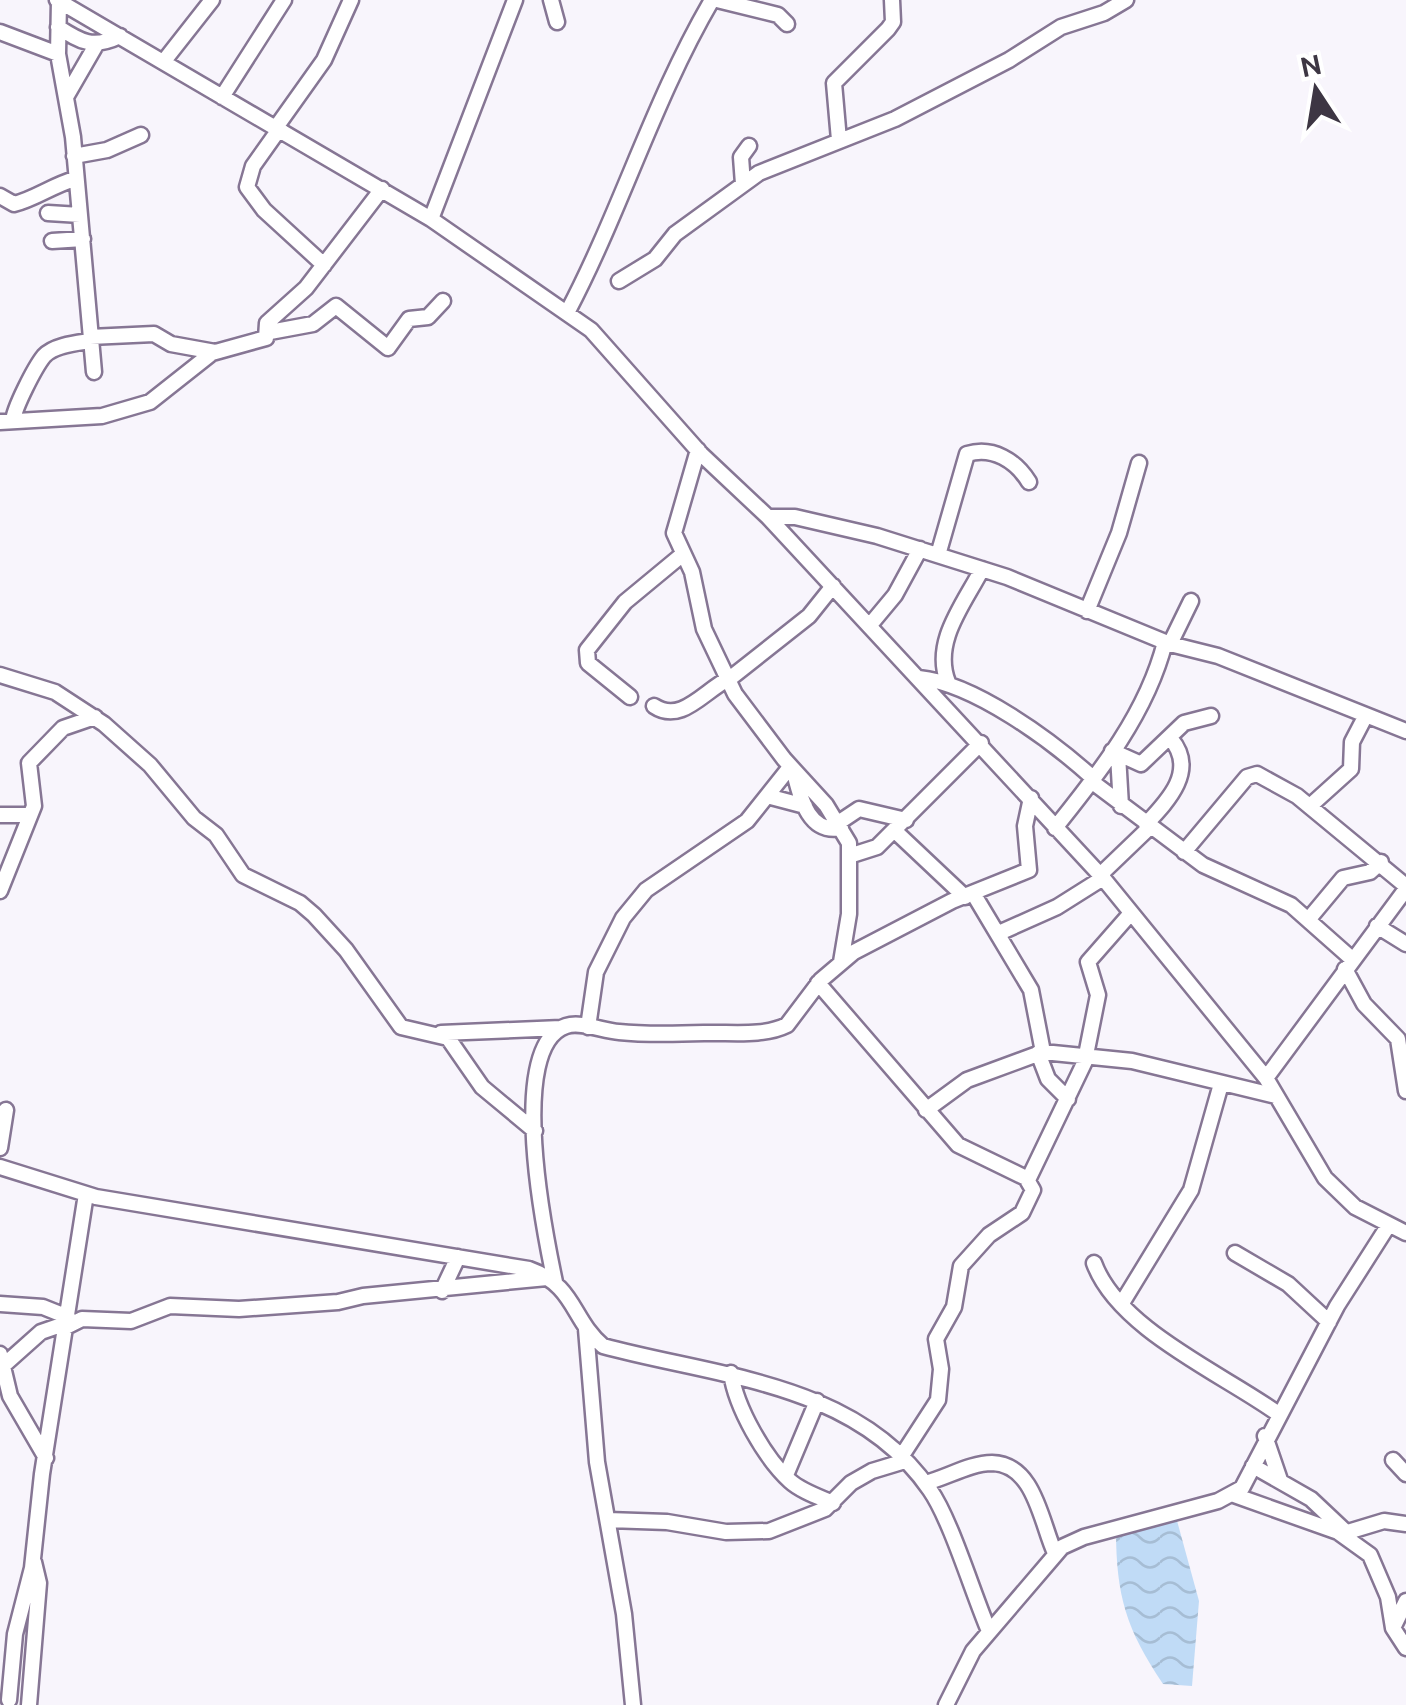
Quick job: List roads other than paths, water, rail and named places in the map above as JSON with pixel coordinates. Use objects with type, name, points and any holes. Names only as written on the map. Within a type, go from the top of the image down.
[{"type":"street","points":[[58,0],[58,54],[74,156],[94,372]]},
{"type":"street","points":[[58,0],[431,219],[591,330],[698,450],[768,517],[1101,876],[1266,1078],[1324,1178],[1355,1207],[1406,1233]]},
{"type":"street","points":[[164,61],[212,0]]},
{"type":"street","points":[[222,98],[284,0]]},
{"type":"street","points":[[324,264],[264,210],[247,187],[252,166],[324,60],[351,0]]},
{"type":"street","points":[[431,219],[515,0]]},
{"type":"street","points":[[551,0],[558,22]]},
{"type":"street","points":[[568,311],[598,255],[661,99],[714,0],[778,15],[787,24]]},
{"type":"street","points":[[838,140],[834,83],[893,22],[892,0]]},
{"type":"street","points":[[619,281],[654,259],[675,234],[779,163],[895,119],[1009,60],[1061,27],[1104,13],[1126,0]]},
{"type":"street","points":[[58,27],[96,45]]},
{"type":"street","points":[[0,32],[58,54]]},
{"type":"street","points":[[66,97],[96,45],[120,36]]},
{"type":"street","points":[[74,156],[107,150],[141,135]]},
{"type":"street","points":[[744,184],[741,157],[749,146]]},
{"type":"street","points":[[0,196],[14,204],[76,180]]},
{"type":"street","points":[[270,332],[267,323],[306,288],[382,189]]},
{"type":"street","points":[[48,214],[80,215]]},
{"type":"street","points":[[52,241],[83,239]]},
{"type":"street","points":[[6,422],[19,396],[33,381],[42,358],[90,339],[154,334],[171,344],[215,352],[254,343],[270,332],[313,324],[336,306],[388,348],[409,319],[428,317],[443,301]]},
{"type":"street","points":[[6,422],[102,416],[150,402],[215,352]]},
{"type":"street","points":[[698,450],[674,524],[692,572],[704,629],[728,680],[792,768],[840,825],[852,855],[841,962]]},
{"type":"street","points":[[938,555],[967,454],[992,453],[1012,461],[1029,482]]},
{"type":"street","points":[[1088,611],[1119,534],[1139,464]]},
{"type":"street","points":[[768,517],[796,517],[982,569],[1168,643],[1288,682],[1406,731]]},
{"type":"street","points":[[870,625],[895,594],[920,549]]},
{"type":"street","points":[[630,697],[588,663],[587,650],[626,602],[683,554]]},
{"type":"street","points":[[948,682],[942,667],[948,629],[982,569]]},
{"type":"street","points":[[654,706],[666,714],[677,714],[728,680],[810,616],[833,586]]},
{"type":"street","points":[[1055,828],[1116,753],[1191,601]]},
{"type":"street","points":[[0,676],[55,692],[96,717],[150,765],[194,818],[216,835],[243,875],[300,902],[314,915],[346,950],[399,1026],[440,1034],[588,1027],[652,1034],[780,1029],[799,1014],[818,983],[841,962],[969,895],[1028,870],[1025,826],[1031,798]]},
{"type":"street","points":[[919,678],[948,682],[1046,738],[1121,806],[1184,852],[1291,905],[1348,964],[1364,1004],[1403,1039],[1406,1091]]},
{"type":"street","points":[[1095,783],[1119,778],[1172,739],[1184,723],[1211,716]]},
{"type":"street","points":[[0,891],[30,815],[34,795],[30,763],[62,728],[96,717]]},
{"type":"street","points":[[1310,806],[1351,769],[1352,742],[1365,717]]},
{"type":"street","points":[[999,933],[1057,907],[1101,876],[1148,826],[1175,789],[1182,772],[1183,756],[1172,739]]},
{"type":"street","points":[[852,855],[877,847],[981,743]]},
{"type":"street","points":[[1116,753],[1136,765]]},
{"type":"street","points":[[1116,753],[1121,806]]},
{"type":"street","points":[[588,1027],[596,972],[623,918],[646,890],[738,828],[792,768]]},
{"type":"street","points":[[792,768],[805,806],[823,829],[840,825],[859,809],[900,826],[969,895],[999,933],[1031,990],[1048,1079],[1068,1099]]},
{"type":"street","points":[[1184,852],[1252,774],[1271,780],[1310,806],[1381,862],[1406,888],[1266,1078]]},
{"type":"street","points":[[767,796],[805,806]]},
{"type":"street","points":[[0,816],[30,815]]},
{"type":"street","points":[[1308,920],[1343,878],[1370,872],[1381,862]]},
{"type":"street","points":[[608,1520],[750,1533],[787,1526],[832,1503],[861,1478],[903,1459],[938,1400],[941,1368],[936,1340],[958,1296],[961,1266],[988,1236],[1022,1213],[1032,1197],[1028,1180],[1087,1055],[1098,996],[1088,962],[1131,912]]},
{"type":"street","points":[[1377,926],[1406,944]]},
{"type":"street","points":[[818,983],[958,1145],[1028,1180]]},
{"type":"street","points":[[552,1280],[535,1131],[534,1082],[541,1054],[560,1028]]},
{"type":"street","points":[[440,1034],[452,1042],[496,1102],[535,1131]]},
{"type":"street","points":[[926,1110],[967,1080],[1040,1052],[1087,1055],[1276,1096]]},
{"type":"street","points":[[1122,1303],[1190,1190],[1220,1084]]},
{"type":"street","points":[[0,1148],[6,1110]]},
{"type":"street","points":[[0,1167],[6,1173],[86,1194],[530,1270],[552,1280],[570,1297],[603,1346],[731,1373],[818,1401],[848,1417],[903,1459],[925,1483],[942,1513],[988,1632]]},
{"type":"street","points":[[10,1701],[15,1634],[33,1557],[86,1194]]},
{"type":"street","points":[[1234,1495],[1329,1322],[1388,1226]]},
{"type":"street","points":[[1235,1252],[1296,1290],[1329,1322]]},
{"type":"street","points":[[442,1291],[458,1257]]},
{"type":"street","points":[[1094,1263],[1102,1281],[1122,1303],[1186,1356],[1278,1413]]},
{"type":"street","points":[[46,1458],[10,1396],[2,1362],[41,1332],[67,1322],[131,1321],[170,1306],[238,1309],[552,1280]]},
{"type":"street","points":[[0,1304],[43,1306],[67,1322]]},
{"type":"street","points":[[586,1326],[597,1462],[633,1705]]},
{"type":"street","points":[[731,1373],[748,1422],[792,1483],[832,1503]]},
{"type":"street","points":[[786,1475],[818,1401]]},
{"type":"street","points":[[1265,1436],[1280,1480]]},
{"type":"street","points":[[1393,1460],[1406,1474]]},
{"type":"street","points":[[925,1483],[992,1463],[1014,1471],[1030,1487],[1055,1553]]},
{"type":"street","points":[[1252,1466],[1311,1498],[1370,1555],[1388,1597],[1393,1628],[1406,1648]]},
{"type":"street","points":[[946,1705],[973,1651],[988,1632],[1055,1553],[1084,1537],[1234,1495],[1344,1533],[1384,1521],[1406,1524]]},
{"type":"street","points":[[28,1705],[39,1582],[33,1557]]},
{"type":"street","points":[[1393,1628],[1406,1602]]},
{"type":"water","points":[[1176,1517],[1199,1601],[1192,1686],[1163,1684],[1132,1628],[1118,1574],[1116,1529]]}]
